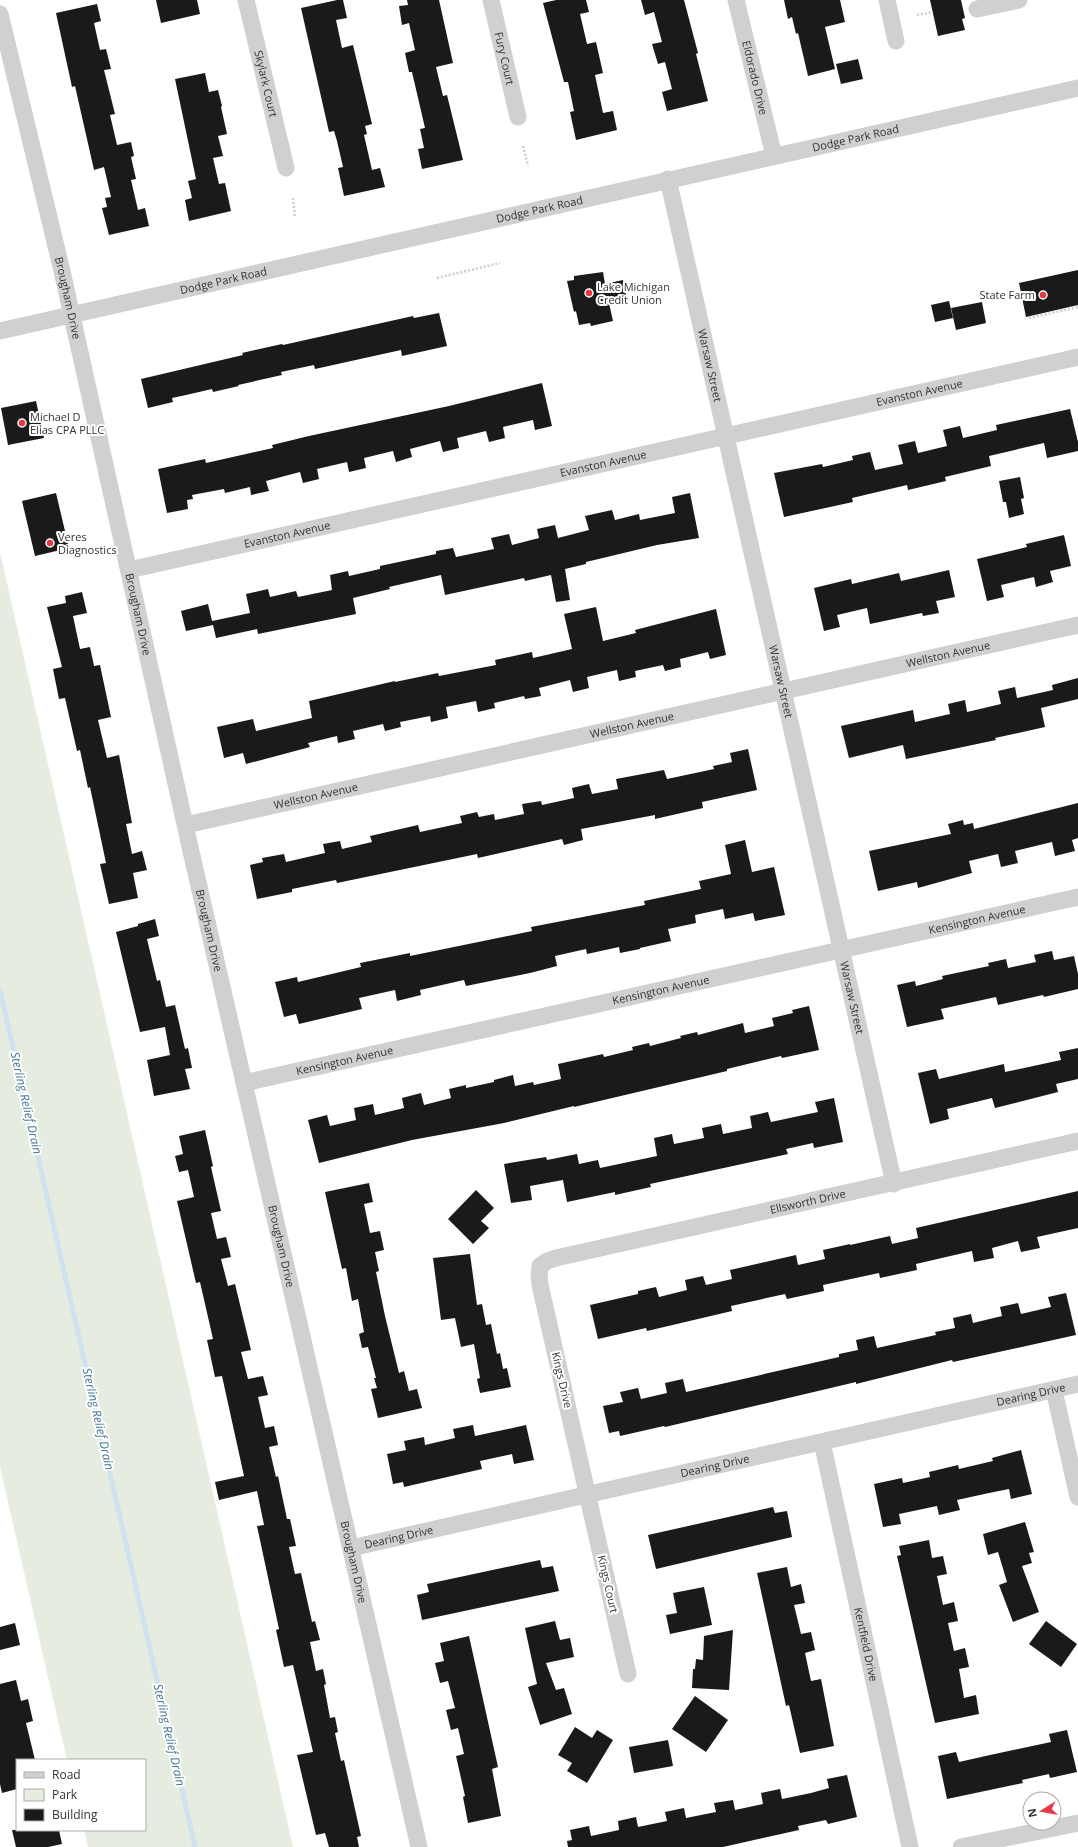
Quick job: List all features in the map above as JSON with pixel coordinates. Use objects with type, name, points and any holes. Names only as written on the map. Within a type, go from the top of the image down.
[{"type":"street","name":"Skylark Court","points":[[246,0],[286,168]]},
{"type":"street","name":"Fury Court","points":[[491,0],[518,117]]},
{"type":"street","name":"Eldorado Drive","points":[[736,0],[774,156]]},
{"type":"street","points":[[887,0],[896,41]]},
{"type":"street","points":[[977,9],[1019,0]]},
{"type":"street","name":"Brougham Drive","points":[[0,14],[72,315],[244,1083],[419,1847]]},
{"type":"street","name":"Dodge Park Road","points":[[0,331],[668,179],[1078,88]]},
{"type":"street","name":"Warsaw Street","points":[[668,179],[894,1184]]},
{"type":"street","name":"Evanston Avenue","points":[[129,570],[1078,357]]},
{"type":"street","name":"Wellston Avenue","points":[[186,825],[1078,624]]},
{"type":"street","name":"Kensington Avenue","points":[[244,1083],[1078,897]]},
{"type":"street","name":"Ellsworth Drive","points":[[540,1266],[547,1261],[556,1258],[894,1184],[1078,1141]]},
{"type":"street","name":"Kings Drive","points":[[540,1266],[538,1275],[540,1285],[588,1494]]},
{"type":"street","name":"Dearing Drive","points":[[351,1548],[1078,1384]]},
{"type":"street","points":[[1054,1390],[1078,1497]]},
{"type":"street","name":"Kentfield Drive","points":[[822,1442],[910,1847]]},
{"type":"street","name":"Kings Court","points":[[588,1494],[628,1674]]},
{"type":"street","points":[[961,1847],[1078,1823]]},
{"type":"path","points":[[918,15],[932,12]]},
{"type":"path","points":[[524,146],[528,166]]},
{"type":"path","points":[[293,198],[295,218]]},
{"type":"path","points":[[437,278],[500,263]]},
{"type":"path","points":[[1029,318],[1078,307]]},
{"type":"green space","name":"Sterling Relief Drain","points":[[0,552],[293,1847],[88,1847],[84,1831],[146,1831],[146,1759],[67,1759],[0,1467]]},
{"type":"building","points":[[156,0],[197,0],[200,14],[161,23]]},
{"type":"building","points":[[343,0],[347,18],[336,20],[342,48],[353,45],[372,124],[365,126],[367,134],[364,135],[372,170],[380,168],[385,187],[344,196],[338,168],[343,167],[334,131],[329,132],[301,8]]},
{"type":"building","points":[[407,0],[439,0],[453,63],[436,67],[443,96],[447,95],[463,160],[422,169],[418,149],[424,148],[420,129],[425,128],[412,72],[409,72],[405,53],[415,50],[409,23],[402,25],[399,6],[408,5]]},
{"type":"building","points":[[556,0],[586,0],[589,12],[580,14],[587,44],[596,42],[603,73],[595,75],[603,113],[613,111],[617,130],[576,140],[570,112],[574,111],[568,82],[564,82],[543,3]]},
{"type":"building","points":[[641,0],[684,0],[698,53],[696,54],[708,101],[667,111],[662,92],[672,89],[665,62],[658,64],[652,44],[662,42],[654,12],[645,15]]},
{"type":"building","points":[[784,0],[840,0],[845,22],[825,27],[835,69],[808,76],[798,33],[796,34],[792,17],[788,19]]},
{"type":"building","points":[[930,0],[961,0],[965,18],[962,19],[965,30],[938,36]]},
{"type":"building","points":[[97,4],[101,21],[94,23],[100,50],[106,49],[111,69],[104,70],[115,114],[110,115],[117,145],[131,142],[134,156],[131,157],[136,179],[131,180],[138,210],[145,208],[149,226],[109,235],[102,208],[107,207],[105,198],[111,197],[104,167],[94,170],[75,86],[72,87],[56,13]]},
{"type":"building","points":[[858,59],[863,79],[841,84],[836,64]]},
{"type":"building","points":[[205,73],[209,92],[218,90],[222,106],[227,134],[218,136],[223,156],[213,158],[219,184],[225,183],[231,211],[189,221],[185,200],[192,198],[188,181],[196,179],[175,79]]},
{"type":"building","name":"State Farm","points":[[1078,270],[1078,305],[1026,317],[1019,283]]},
{"type":"building","name":"Lake Michigan Credit Union","points":[[603,272],[605,284],[623,280],[627,299],[609,303],[613,321],[591,326],[590,323],[579,325],[576,311],[574,312],[567,281],[574,280],[574,276]]},
{"type":"building","points":[[949,301],[953,318],[935,322],[931,305]]},
{"type":"building","points":[[982,302],[986,323],[956,330],[951,308]]},
{"type":"building","points":[[439,313],[447,346],[402,356],[401,350],[315,369],[314,365],[281,372],[282,375],[238,385],[239,386],[213,392],[212,389],[172,398],[173,402],[148,408],[141,379],[243,355],[242,353],[282,344],[413,316],[414,318]]},
{"type":"building","points":[[542,383],[552,426],[535,430],[533,420],[503,427],[505,438],[489,442],[486,431],[457,438],[459,448],[443,452],[440,441],[410,449],[412,457],[396,462],[393,451],[364,458],[366,468],[349,472],[347,462],[317,469],[319,479],[303,483],[300,472],[266,481],[269,491],[251,495],[250,487],[225,493],[224,489],[192,495],[193,499],[187,500],[188,509],[167,513],[158,469],[205,459],[206,463],[273,448],[272,445],[309,436],[449,406]]},
{"type":"building","name":"Michael D Elias CPA PLLC","points":[[36,401],[44,438],[8,445],[1,408]]},
{"type":"building","points":[[1070,409],[1078,442],[1078,451],[1047,458],[1044,443],[989,456],[991,466],[945,477],[946,481],[908,490],[907,485],[852,498],[853,502],[784,517],[774,473],[822,464],[823,467],[853,460],[852,456],[870,452],[875,470],[903,464],[898,445],[915,441],[918,453],[947,446],[943,430],[960,426],[963,438],[997,430],[996,425]]},
{"type":"building","points":[[1020,477],[1024,498],[1021,499],[1024,514],[1009,518],[1006,502],[1003,502],[999,481]]},
{"type":"building","points":[[56,493],[69,548],[35,556],[22,501]]},
{"type":"building","points":[[690,493],[699,538],[657,545],[586,562],[586,564],[565,569],[570,600],[556,602],[551,575],[525,581],[524,578],[445,595],[441,575],[389,587],[390,589],[353,598],[356,614],[258,634],[257,629],[216,638],[213,625],[186,631],[181,611],[208,604],[212,621],[250,613],[246,594],[268,589],[270,597],[296,591],[298,597],[332,590],[330,575],[348,571],[349,576],[380,569],[380,566],[436,554],[436,551],[453,548],[456,557],[494,549],[491,538],[509,534],[512,545],[539,538],[537,529],[555,525],[558,538],[589,530],[585,516],[612,510],[615,520],[639,514],[640,520],[675,513],[672,497]]},
{"type":"building","points":[[1064,535],[1071,566],[1050,571],[1053,582],[1036,587],[1034,577],[1001,585],[1004,597],[987,601],[977,559],[1027,547],[1026,544]]},
{"type":"building","points":[[949,570],[955,597],[936,601],[939,613],[923,616],[922,613],[870,624],[867,608],[837,615],[840,627],[824,631],[814,588],[851,579],[852,584],[899,573],[901,581]]},
{"type":"building","points":[[82,592],[87,613],[73,616],[80,649],[90,647],[94,666],[100,665],[111,717],[98,720],[107,758],[119,755],[132,823],[126,824],[132,854],[142,851],[147,870],[133,873],[138,898],[109,904],[100,864],[106,863],[90,787],[88,788],[80,750],[77,751],[65,698],[59,699],[53,669],[62,667],[47,607],[66,603],[65,596]]},
{"type":"building","points":[[596,607],[603,641],[636,633],[635,630],[716,609],[726,655],[710,659],[708,652],[680,659],[681,667],[665,671],[663,665],[635,671],[636,677],[619,681],[617,670],[587,677],[589,688],[573,692],[570,680],[539,688],[541,696],[525,699],[524,696],[494,703],[495,708],[478,712],[476,701],[446,707],[448,718],[431,722],[430,716],[400,722],[401,727],[385,731],[383,724],[353,731],[355,739],[338,743],[337,736],[308,743],[310,747],[246,764],[243,753],[224,758],[217,727],[253,719],[256,731],[312,718],[309,701],[395,681],[438,673],[439,676],[496,665],[495,660],[532,652],[533,658],[572,649],[564,614]]},
{"type":"building","points":[[1078,678],[1078,699],[1041,708],[1045,727],[995,738],[996,740],[906,759],[903,745],[849,758],[841,726],[913,710],[915,722],[950,714],[948,704],[965,700],[967,712],[1001,704],[998,691],[1015,687],[1017,698],[1053,690],[1052,685]]},
{"type":"building","points":[[748,749],[757,790],[702,802],[703,808],[655,819],[655,815],[581,829],[583,840],[564,845],[562,839],[478,858],[477,854],[337,883],[336,880],[292,889],[292,892],[257,899],[250,865],[263,862],[262,858],[284,854],[286,862],[325,853],[323,844],[340,841],[342,849],[372,842],[370,836],[418,825],[420,832],[462,823],[460,816],[477,812],[479,817],[494,814],[495,820],[524,814],[522,804],[541,801],[542,805],[574,798],[572,788],[589,784],[592,794],[618,789],[616,779],[664,770],[667,779],[714,769],[713,766],[732,762],[730,753]]},
{"type":"building","points":[[1078,803],[1078,838],[1072,840],[1075,851],[1055,856],[1052,842],[1015,851],[1018,863],[1001,867],[998,854],[969,861],[972,873],[918,888],[917,882],[878,891],[869,851],[951,834],[948,824],[963,820],[964,825],[973,823],[974,829]]},
{"type":"building","points":[[745,840],[752,872],[774,867],[785,915],[755,921],[753,913],[725,919],[723,909],[695,915],[696,923],[668,929],[671,941],[640,949],[620,953],[619,947],[587,954],[586,949],[555,956],[557,966],[530,973],[466,986],[464,980],[420,990],[421,995],[397,1001],[395,990],[359,998],[362,1009],[299,1024],[296,1014],[284,1017],[275,982],[297,977],[298,982],[361,967],[360,963],[410,953],[410,956],[532,931],[531,927],[645,905],[644,901],[701,889],[699,881],[731,874],[725,845]]},
{"type":"building","points":[[155,919],[159,936],[147,939],[157,981],[160,980],[166,1007],[175,1005],[185,1049],[188,1048],[192,1068],[185,1069],[190,1089],[154,1096],[147,1060],[170,1055],[165,1027],[140,1032],[116,932],[138,926],[138,924]]},
{"type":"building","points":[[1052,951],[1054,960],[1074,956],[1078,974],[1078,989],[998,1005],[996,997],[941,1009],[944,1019],[907,1027],[897,985],[915,981],[916,986],[943,979],[942,976],[989,966],[988,963],[1006,959],[1008,968],[1036,962],[1034,955]]},
{"type":"building","points":[[809,1006],[819,1050],[782,1058],[781,1056],[727,1069],[727,1071],[574,1107],[504,1123],[412,1140],[319,1163],[308,1120],[327,1115],[330,1126],[356,1120],[354,1108],[373,1104],[375,1115],[404,1108],[402,1098],[421,1093],[424,1105],[451,1098],[449,1089],[466,1085],[466,1088],[494,1082],[494,1080],[513,1075],[515,1086],[533,1082],[534,1085],[561,1079],[558,1064],[603,1054],[604,1057],[633,1050],[632,1047],[649,1043],[650,1046],[681,1038],[680,1036],[697,1032],[698,1035],[743,1023],[745,1033],[774,1026],[772,1018],[793,1013],[792,1010]]},
{"type":"building","points":[[1078,1048],[1078,1079],[1056,1084],[1058,1092],[995,1108],[992,1098],[947,1109],[949,1119],[930,1124],[918,1073],[936,1069],[939,1079],[1004,1064],[1005,1072],[1061,1060],[1059,1052]]},
{"type":"building","points":[[834,1098],[843,1142],[814,1148],[813,1143],[786,1149],[788,1154],[650,1184],[651,1187],[615,1195],[615,1192],[567,1202],[563,1180],[530,1186],[532,1200],[511,1203],[504,1164],[546,1157],[547,1160],[577,1154],[579,1164],[598,1160],[600,1168],[657,1156],[654,1138],[672,1134],[674,1144],[704,1138],[702,1128],[721,1124],[723,1134],[752,1128],[750,1116],[768,1112],[771,1122],[818,1112],[815,1102]]},
{"type":"building","points":[[205,1130],[213,1166],[211,1167],[221,1211],[211,1213],[217,1239],[226,1237],[231,1257],[221,1259],[228,1286],[235,1284],[251,1350],[241,1352],[248,1379],[263,1376],[268,1395],[258,1397],[265,1428],[274,1426],[278,1445],[269,1447],[276,1477],[278,1476],[287,1519],[290,1519],[296,1546],[289,1547],[295,1574],[301,1573],[312,1622],[315,1621],[320,1640],[310,1642],[316,1671],[323,1669],[326,1684],[324,1685],[330,1718],[335,1717],[338,1732],[335,1733],[341,1761],[344,1760],[361,1836],[357,1837],[359,1847],[329,1847],[325,1833],[316,1835],[297,1755],[313,1752],[293,1665],[284,1667],[276,1630],[279,1629],[257,1526],[264,1525],[257,1491],[219,1500],[215,1482],[244,1476],[222,1376],[215,1377],[207,1340],[213,1339],[200,1282],[196,1283],[177,1201],[194,1197],[188,1170],[179,1172],[175,1156],[183,1154],[179,1136]]},
{"type":"building","points":[[369,1183],[373,1202],[364,1204],[370,1233],[380,1231],[384,1250],[375,1252],[379,1271],[376,1272],[385,1316],[399,1373],[404,1371],[409,1391],[417,1389],[422,1408],[378,1418],[371,1389],[377,1388],[374,1378],[376,1378],[368,1347],[362,1348],[359,1334],[364,1332],[358,1299],[352,1301],[346,1268],[342,1269],[325,1192]]},
{"type":"building","points":[[476,1190],[494,1208],[481,1221],[489,1228],[473,1244],[448,1219]]},
{"type":"building","points":[[1078,1191],[1078,1228],[1037,1237],[1040,1248],[1021,1252],[1018,1241],[992,1248],[994,1258],[974,1262],[972,1251],[916,1264],[917,1270],[880,1278],[879,1273],[823,1285],[824,1291],[787,1299],[785,1294],[731,1306],[732,1311],[647,1331],[646,1328],[598,1339],[590,1305],[638,1294],[638,1291],[656,1287],[659,1297],[687,1290],[685,1280],[703,1276],[706,1285],[732,1279],[730,1270],[796,1255],[798,1265],[825,1259],[823,1250],[890,1236],[892,1244],[918,1238],[916,1228]]},
{"type":"building","points":[[470,1254],[477,1305],[482,1304],[486,1325],[491,1324],[497,1354],[500,1353],[503,1369],[507,1368],[511,1387],[480,1393],[477,1379],[480,1378],[474,1344],[461,1347],[455,1318],[441,1320],[433,1258]]},
{"type":"building","points":[[1066,1293],[1076,1335],[953,1362],[952,1360],[856,1384],[856,1382],[665,1427],[620,1436],[619,1431],[609,1433],[603,1406],[623,1402],[620,1392],[638,1388],[641,1399],[667,1393],[665,1383],[683,1379],[686,1392],[839,1357],[839,1354],[858,1350],[856,1340],[874,1336],[877,1348],[936,1335],[935,1332],[955,1328],[953,1318],[971,1314],[973,1323],[1002,1316],[1000,1307],[1018,1303],[1021,1314],[1051,1307],[1048,1297]]},
{"type":"building","points":[[473,1425],[475,1436],[526,1425],[534,1460],[514,1464],[512,1454],[480,1461],[482,1469],[404,1487],[403,1482],[393,1484],[387,1454],[406,1450],[404,1441],[424,1437],[425,1445],[455,1438],[453,1429]]},
{"type":"building","points":[[1021,1450],[1032,1494],[1011,1499],[1009,1489],[957,1500],[960,1510],[939,1515],[937,1506],[899,1514],[901,1524],[883,1527],[874,1484],[902,1478],[903,1483],[930,1477],[929,1472],[958,1465],[959,1469],[993,1461],[992,1458]]},
{"type":"building","points":[[773,1507],[775,1513],[787,1511],[792,1537],[656,1569],[648,1535]]},
{"type":"building","points":[[1025,1522],[1034,1552],[1029,1553],[1032,1563],[1022,1566],[1039,1612],[1013,1622],[999,1585],[1007,1582],[998,1552],[988,1555],[983,1534]]},
{"type":"building","points":[[929,1540],[932,1558],[943,1556],[947,1574],[937,1576],[943,1605],[954,1602],[958,1621],[948,1623],[954,1651],[965,1648],[969,1667],[959,1669],[964,1698],[976,1695],[979,1714],[935,1723],[897,1556],[901,1555],[899,1546]]},
{"type":"building","points":[[540,1560],[542,1568],[553,1566],[559,1591],[422,1620],[417,1595],[429,1592],[427,1584]]},
{"type":"building","points":[[787,1567],[791,1587],[801,1584],[805,1603],[794,1605],[801,1634],[811,1632],[815,1650],[805,1653],[811,1681],[821,1679],[834,1746],[800,1753],[789,1705],[786,1706],[757,1573]]},
{"type":"building","points":[[704,1587],[712,1625],[670,1634],[666,1615],[677,1613],[673,1593]]},
{"type":"building","points":[[555,1621],[560,1640],[570,1638],[574,1657],[546,1663],[556,1690],[564,1688],[572,1714],[540,1725],[528,1687],[537,1684],[525,1628]]},
{"type":"building","points":[[1046,1621],[1077,1644],[1061,1667],[1029,1644]]},
{"type":"building","points":[[15,1623],[20,1645],[0,1650],[0,1627]]},
{"type":"building","points":[[733,1630],[729,1690],[692,1688],[693,1669],[695,1669],[696,1659],[703,1660],[704,1636]]},
{"type":"building","points":[[469,1636],[498,1767],[492,1769],[501,1816],[468,1823],[463,1797],[465,1796],[456,1756],[464,1754],[458,1728],[451,1730],[446,1710],[455,1708],[448,1681],[440,1683],[435,1663],[444,1661],[440,1643]]},
{"type":"building","points":[[16,1680],[21,1701],[28,1699],[33,1721],[26,1723],[35,1759],[16,1759],[16,1789],[2,1793],[0,1784],[0,1684]]},
{"type":"building","points":[[695,1696],[728,1720],[706,1752],[672,1729]]},
{"type":"building","points":[[575,1727],[592,1738],[597,1730],[613,1740],[587,1783],[567,1771],[572,1763],[558,1755]]},
{"type":"building","points":[[1067,1730],[1077,1772],[1050,1778],[1049,1774],[1022,1780],[1023,1783],[947,1799],[938,1756],[956,1752],[959,1762],[1051,1742],[1049,1734]]},
{"type":"building","points":[[668,1740],[673,1766],[634,1773],[629,1747]]},
{"type":"building","points":[[847,1775],[857,1817],[828,1824],[826,1820],[798,1826],[799,1830],[723,1847],[568,1847],[567,1841],[572,1840],[570,1830],[589,1826],[591,1836],[619,1830],[618,1821],[636,1817],[638,1827],[667,1821],[665,1812],[684,1808],[686,1818],[716,1812],[714,1803],[733,1800],[735,1810],[763,1804],[761,1793],[780,1789],[782,1799],[811,1793],[829,1788],[827,1779]]},
{"type":"building","points":[[12,1830],[59,1831],[62,1844],[48,1847],[16,1847]]},
{"type":"waterway","name":"Sterling Relief Drain","points":[[0,990],[195,1847]]},
{"type":"place","name":"Lake Michigan Credit Union","points":[[589,293]]},
{"type":"place","name":"State Farm","points":[[1043,295]]},
{"type":"place","name":"Michael D Elias CPA PLLC","points":[[22,423]]},
{"type":"place","name":"Veres Diagnostics","points":[[50,543]]}]
